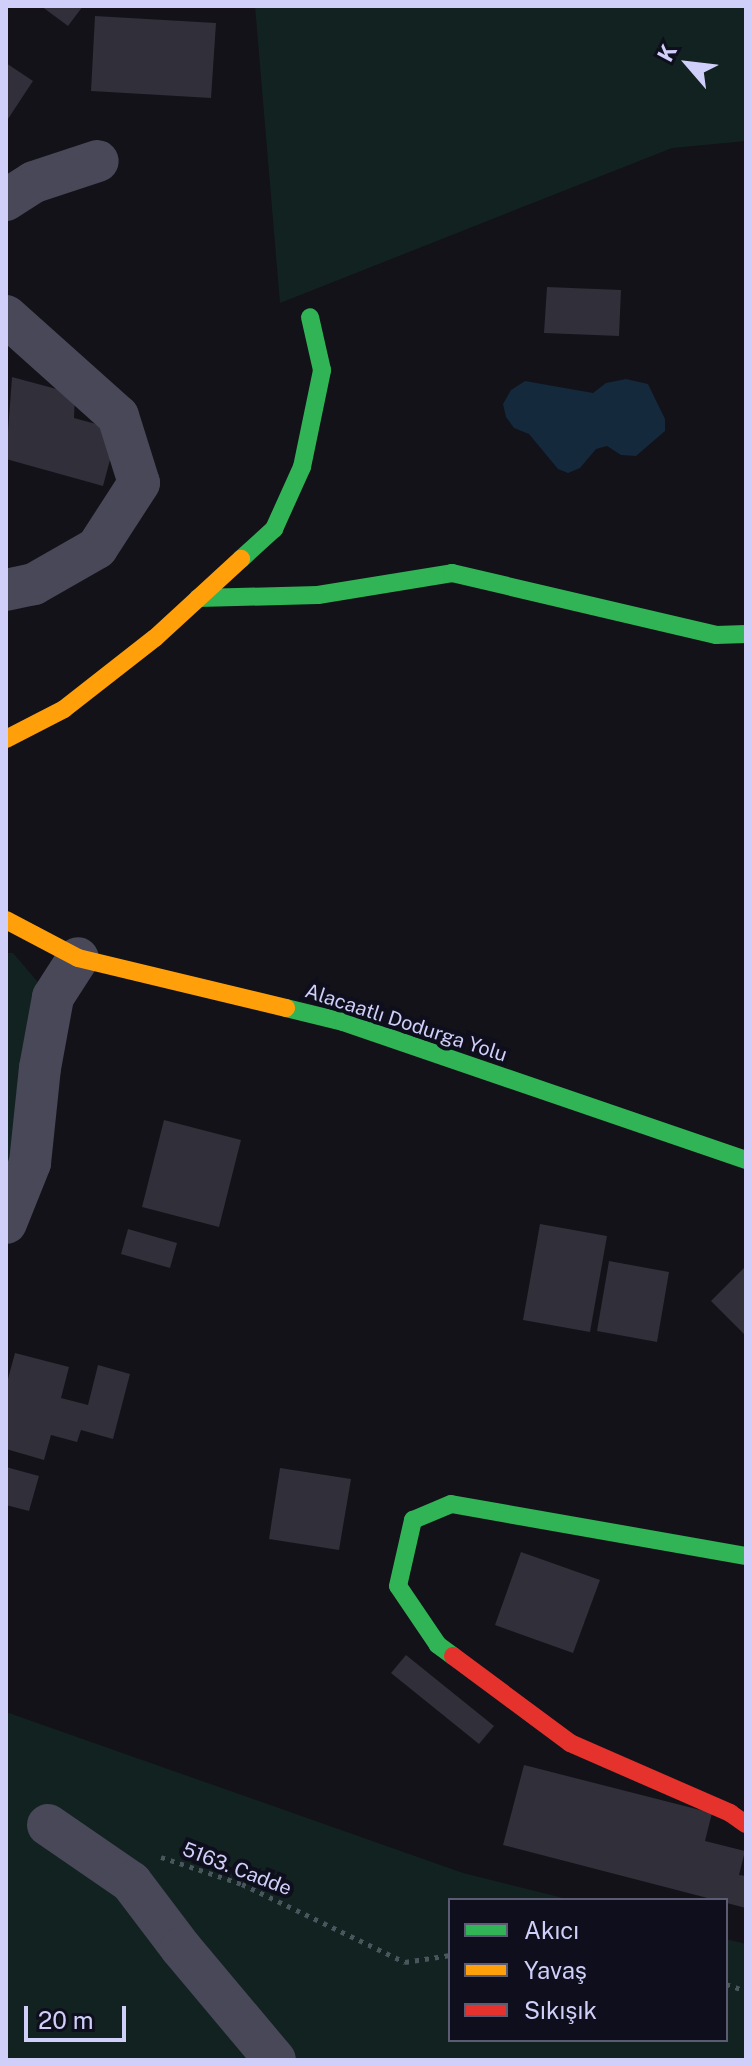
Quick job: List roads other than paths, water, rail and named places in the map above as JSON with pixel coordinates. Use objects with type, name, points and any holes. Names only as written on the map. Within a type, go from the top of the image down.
[{"type":"street","points":[[6,200],[34,182],[98,161]]},
{"type":"street","points":[[6,316],[118,416],[139,483],[97,548],[34,584],[6,590]]},
{"type":"street","points":[[6,739],[64,709],[155,638],[274,529],[302,467],[322,370],[310,317]]},
{"type":"street","points":[[198,598],[318,595],[452,573],[716,635],[746,634]]},
{"type":"street","name":"Alacaatlı Dodurga Yolu","points":[[6,920],[78,958],[343,1022],[746,1160]]},
{"type":"street","points":[[6,1223],[30,1163],[40,1068],[53,997],[78,958]]},
{"type":"street","points":[[746,1556],[451,1504],[413,1520],[398,1586],[438,1645],[570,1743],[730,1813],[746,1824]]},
{"type":"street","points":[[48,1825],[131,1882],[181,1948],[275,2060]]},
{"type":"water","points":[[626,379],[648,384],[665,419],[665,431],[636,456],[621,455],[607,446],[596,449],[580,468],[568,473],[558,469],[529,434],[514,428],[506,417],[503,404],[511,390],[525,381],[593,393],[606,383]]}]
